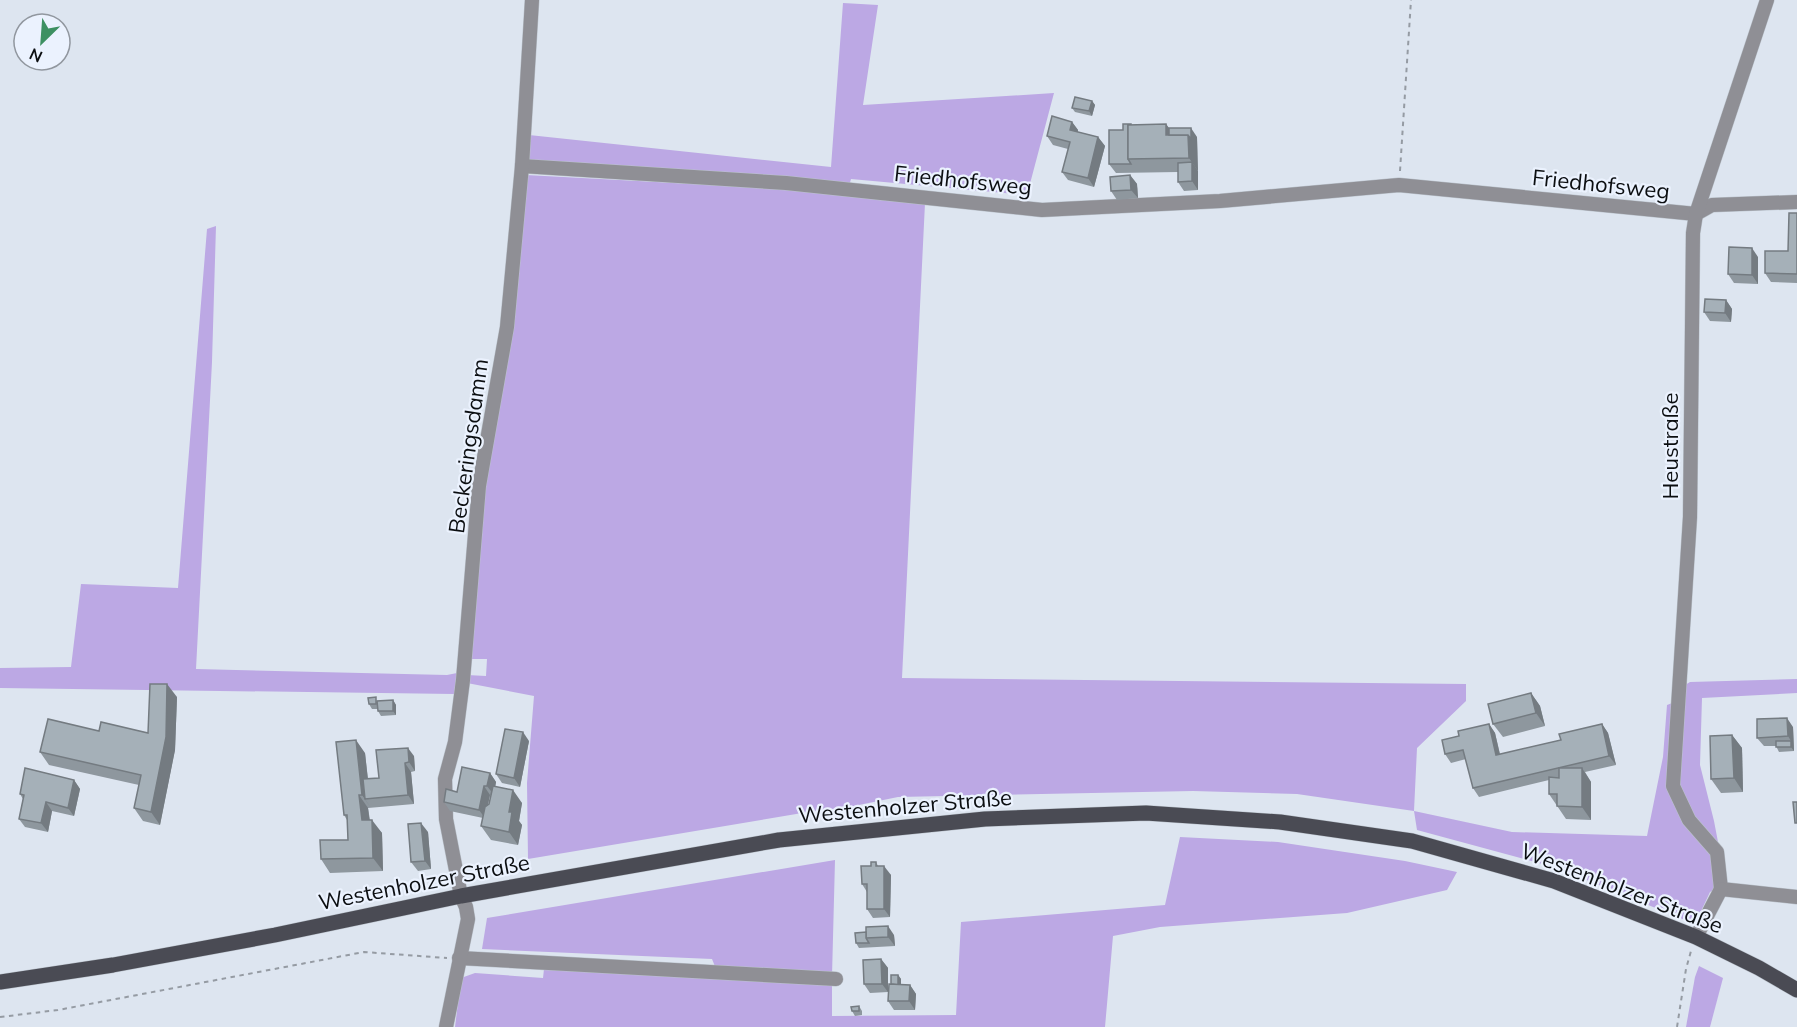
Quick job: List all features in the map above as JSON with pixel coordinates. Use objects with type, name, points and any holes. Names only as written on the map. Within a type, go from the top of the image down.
[{"type":"main road","name":"Westenholzer Straße","points":[[0,982],[113,965],[276,935],[460,896],[780,840],[985,819],[1146,813],[1280,822],[1412,841],[1554,881],[1696,937],[1759,968],[1797,990]]},
{"type":"street","name":"Beckeringsdamm","points":[[446,1027],[468,919],[466,907],[460,896],[446,819],[445,779],[455,742],[463,680],[479,486],[507,327],[522,166],[532,0]]},
{"type":"street","name":"Heustraße","points":[[1721,889],[1717,852],[1689,820],[1673,786],[1690,516],[1693,233],[1696,214],[1767,0]]},
{"type":"street","name":"Friedhofsweg","points":[[522,166],[786,183],[1042,210],[1220,201],[1399,185],[1696,214],[1712,205],[1797,202]]},
{"type":"street","points":[[1696,937],[1721,889],[1797,897]]},
{"type":"street","points":[[459,958],[836,979]]},
{"type":"path","points":[[1399,185],[1411,0]]},
{"type":"path","points":[[1677,1027],[1686,969],[1696,937]]},
{"type":"path","points":[[0,1017],[81,1006],[364,952],[459,958]]},
{"type":"shaded area","points":[[843,3],[878,5],[863,105],[1054,93],[1027,195],[851,179],[849,186],[527,164],[529,135],[831,167]]},
{"type":"shaded area","points":[[526,175],[786,189],[925,203],[902,678],[1466,684],[1466,701],[1417,748],[1414,811],[1297,794],[1193,791],[898,797],[844,808],[820,810],[528,859],[527,783],[534,696],[467,683],[467,675],[486,676],[487,659],[468,659],[479,535]]},
{"type":"shaded area","points":[[216,226],[212,362],[196,669],[447,675],[457,673],[454,694],[0,688],[0,668],[71,667],[81,584],[178,588],[207,229]]},
{"type":"shaded area","points":[[1797,679],[1797,693],[1702,698],[1700,765],[1726,884],[1710,892],[1695,924],[1557,868],[1417,830],[1414,811],[1512,832],[1647,836],[1663,757],[1667,705],[1683,699],[1685,685],[1690,682]]},
{"type":"shaded area","points":[[1180,837],[1278,842],[1405,861],[1457,872],[1447,890],[1347,913],[1160,927],[1113,936],[1105,1027],[455,1027],[461,978],[475,973],[543,978],[544,969],[832,984],[832,1016],[956,1015],[961,922],[1165,905]]},
{"type":"shaded area","points":[[835,860],[832,976],[716,969],[712,959],[482,949],[487,918]]},
{"type":"shaded area","points":[[1699,966],[1723,978],[1710,1027],[1686,1027],[1695,977]]},
{"type":"building","points":[[1075,97],[1092,101],[1089,111],[1072,108]]},
{"type":"building","points":[[1052,116],[1072,122],[1070,130],[1098,137],[1088,178],[1062,172],[1070,142],[1047,136]]},
{"type":"building","points":[[1123,124],[1131,124],[1128,125],[1128,159],[1131,164],[1109,164],[1109,130],[1123,130]]},
{"type":"building","points":[[1166,124],[1166,135],[1188,135],[1189,158],[1128,159],[1128,125]]},
{"type":"building","points":[[1169,128],[1191,128],[1191,139],[1188,135],[1169,135]]},
{"type":"building","points":[[1192,162],[1192,181],[1178,182],[1178,163]]},
{"type":"building","points":[[1130,175],[1131,190],[1111,191],[1110,177]]},
{"type":"building","points":[[1789,213],[1797,213],[1797,274],[1765,273],[1765,251],[1788,251]]},
{"type":"building","points":[[1729,247],[1752,248],[1752,275],[1728,274]]},
{"type":"building","points":[[1705,299],[1726,300],[1725,313],[1704,312]]},
{"type":"building","points":[[150,684],[167,684],[166,737],[151,812],[134,808],[141,775],[40,752],[48,719],[99,731],[101,722],[148,733]]},
{"type":"building","points":[[1531,693],[1536,713],[1493,724],[1488,704]]},
{"type":"building","points":[[376,697],[376,704],[369,704],[368,698]]},
{"type":"building","points":[[393,700],[393,711],[378,711],[377,701]]},
{"type":"building","points":[[1787,718],[1788,736],[1757,738],[1757,719]]},
{"type":"building","points":[[1489,724],[1496,755],[1561,740],[1559,734],[1602,724],[1609,756],[1473,788],[1463,750],[1445,754],[1442,740],[1459,736],[1458,731]]},
{"type":"building","points":[[505,729],[523,732],[514,778],[496,774]]},
{"type":"building","points":[[1732,735],[1734,778],[1711,779],[1710,736]]},
{"type":"building","points":[[356,740],[362,795],[359,795],[362,820],[372,820],[373,858],[321,859],[320,840],[348,840],[347,815],[344,815],[336,742]]},
{"type":"building","points":[[1776,741],[1791,741],[1791,747],[1776,747]]},
{"type":"building","points":[[408,748],[409,762],[405,763],[408,795],[365,799],[363,779],[379,778],[376,750]]},
{"type":"building","points":[[462,767],[490,773],[487,786],[484,786],[479,810],[444,802],[446,789],[457,792]]},
{"type":"building","points":[[25,768],[74,780],[68,808],[46,802],[41,823],[19,819],[24,795],[20,794]]},
{"type":"building","points":[[1559,768],[1582,768],[1582,807],[1557,806],[1557,794],[1549,794],[1549,777],[1559,778]]},
{"type":"building","points":[[493,786],[513,790],[509,812],[512,812],[509,832],[481,826]]},
{"type":"building","points":[[1793,802],[1797,802],[1797,823],[1795,823]]},
{"type":"building","points":[[421,823],[425,861],[411,862],[408,824]]},
{"type":"building","points":[[871,862],[876,862],[876,866],[884,866],[884,909],[867,909],[867,884],[862,884],[861,866],[871,866]]},
{"type":"building","points":[[888,926],[888,937],[866,938],[866,927]]},
{"type":"building","points":[[866,932],[869,943],[856,943],[855,933]]},
{"type":"building","points":[[881,959],[882,984],[864,984],[863,960]]},
{"type":"building","points":[[891,975],[898,975],[898,985],[891,984]]},
{"type":"building","points":[[889,984],[910,985],[909,1001],[888,1001]]},
{"type":"building","points":[[859,1006],[859,1011],[852,1011],[851,1007]]}]
